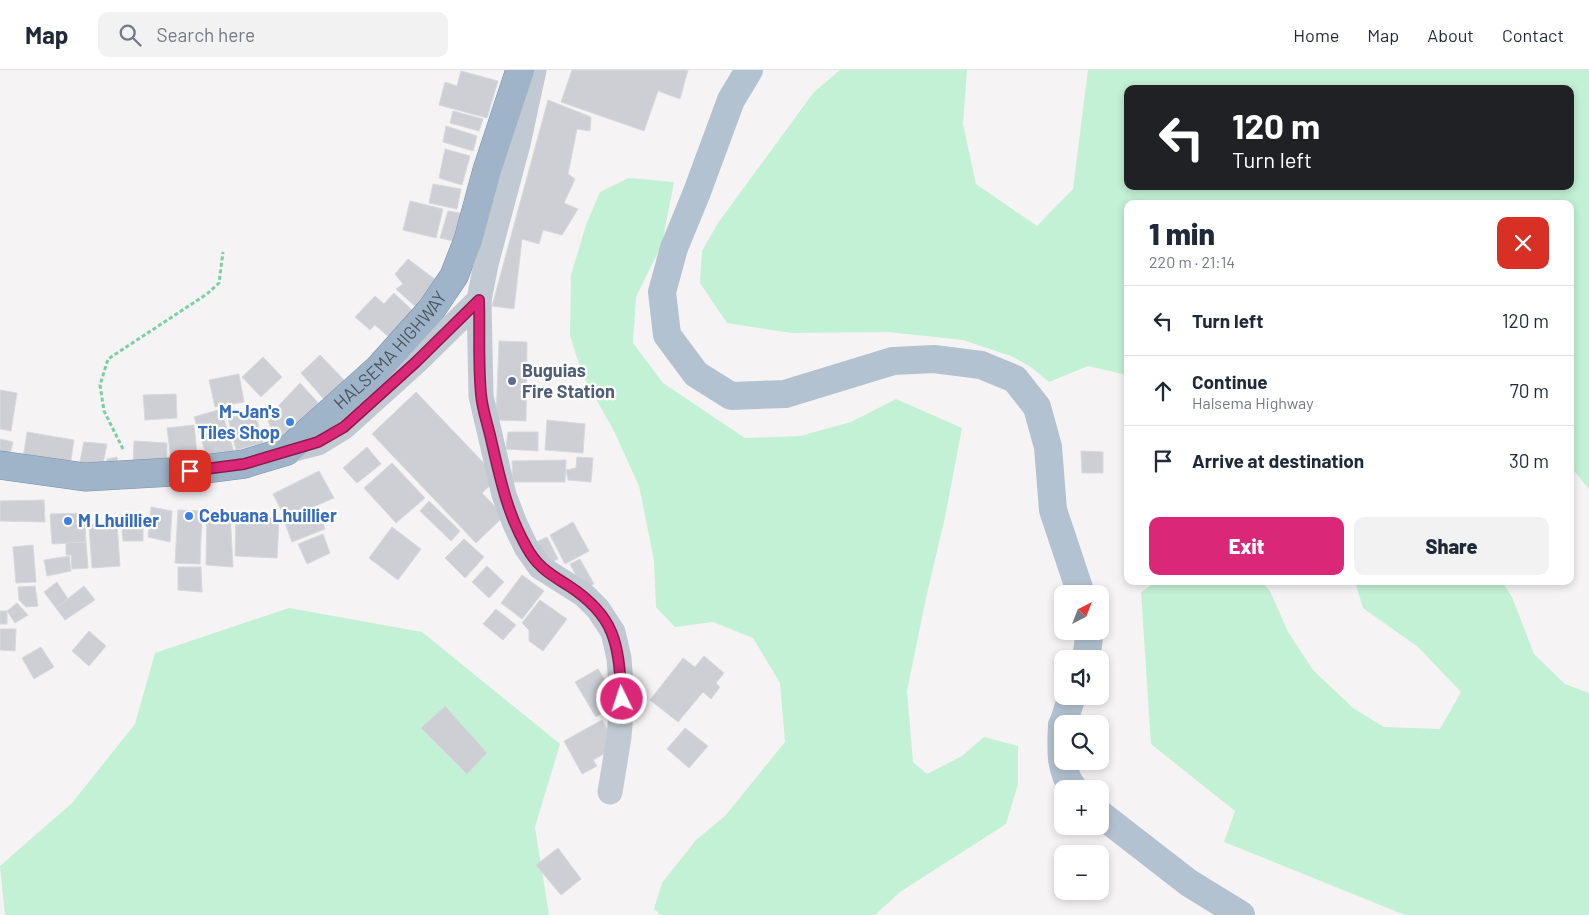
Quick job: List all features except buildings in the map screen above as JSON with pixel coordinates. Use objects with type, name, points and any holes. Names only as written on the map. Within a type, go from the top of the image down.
[{"type":"highway","name":"HALSEMA HIGHWAY","points":[[0,465],[85,477],[190,471],[244,464],[287,451],[379,368],[431,310],[454,276],[468,240],[487,170],[520,70]]},
{"type":"main road","points":[[749,70],[731,100],[674,248],[662,292],[667,335],[696,374],[731,396],[785,394],[893,361],[934,358],[981,364],[1016,379],[1037,407],[1048,446],[1053,510],[1078,585]]},
{"type":"main road","points":[[1109,821],[1189,883],[1241,915]]},
{"type":"street","points":[[534,70],[518,144],[486,264],[479,300],[481,396],[504,495],[526,547],[540,567],[584,596],[598,609],[613,632],[619,658],[622,699],[619,737],[610,792]]},
{"type":"street","points":[[287,451],[318,442],[344,427],[416,362],[479,300]]},
{"type":"path","points":[[127,474],[122,446],[104,411],[102,403],[100,385],[108,358],[207,294],[219,283],[223,252]]},
{"type":"green space","points":[[840,70],[967,70],[963,124],[976,184],[1037,226],[1073,189],[1088,70],[1589,70],[1589,489],[1574,471],[1574,200],[1124,200],[1124,374],[1088,366],[1049,382],[1031,367],[1011,356],[963,340],[888,332],[792,333],[727,323],[700,283],[702,251],[718,223],[814,92]]},
{"type":"green space","points":[[629,178],[674,182],[662,244],[636,297],[633,343],[663,383],[745,438],[800,436],[851,422],[896,399],[962,428],[945,517],[907,691],[913,762],[927,774],[962,756],[984,737],[1018,746],[1018,784],[1006,824],[900,892],[875,915],[661,915],[654,909],[662,883],[696,840],[725,816],[785,742],[780,683],[753,638],[713,622],[675,627],[656,607],[654,560],[639,486],[614,431],[582,374],[570,335],[571,275],[586,225],[600,192]]},
{"type":"green space","points":[[1151,585],[1265,585],[1270,591],[1288,632],[1313,670],[1353,708],[1384,727],[1440,729],[1461,692],[1418,647],[1363,608],[1356,585],[1504,585],[1512,597],[1534,654],[1565,684],[1589,693],[1589,915],[1405,915],[1224,842],[1235,811],[1151,744],[1141,592]]},
{"type":"green space","points":[[289,608],[422,632],[560,744],[535,827],[549,915],[5,915],[0,866],[72,803],[135,724],[155,653]]},
{"type":"place","name":"Buguias Fire Station","points":[[512,381]]},
{"type":"place","name":"M-Jan's Tiles Shop","points":[[290,422]]},
{"type":"place","name":"Cebuana Lhuillier","points":[[189,516]]},
{"type":"place","name":"M Lhuillier","points":[[68,521]]},
{"type":"route","points":[[190,471],[244,464],[318,442],[344,427],[416,362],[479,300],[481,396],[504,495],[526,547],[540,567],[584,596],[598,609],[613,632],[619,658],[622,699]]}]
